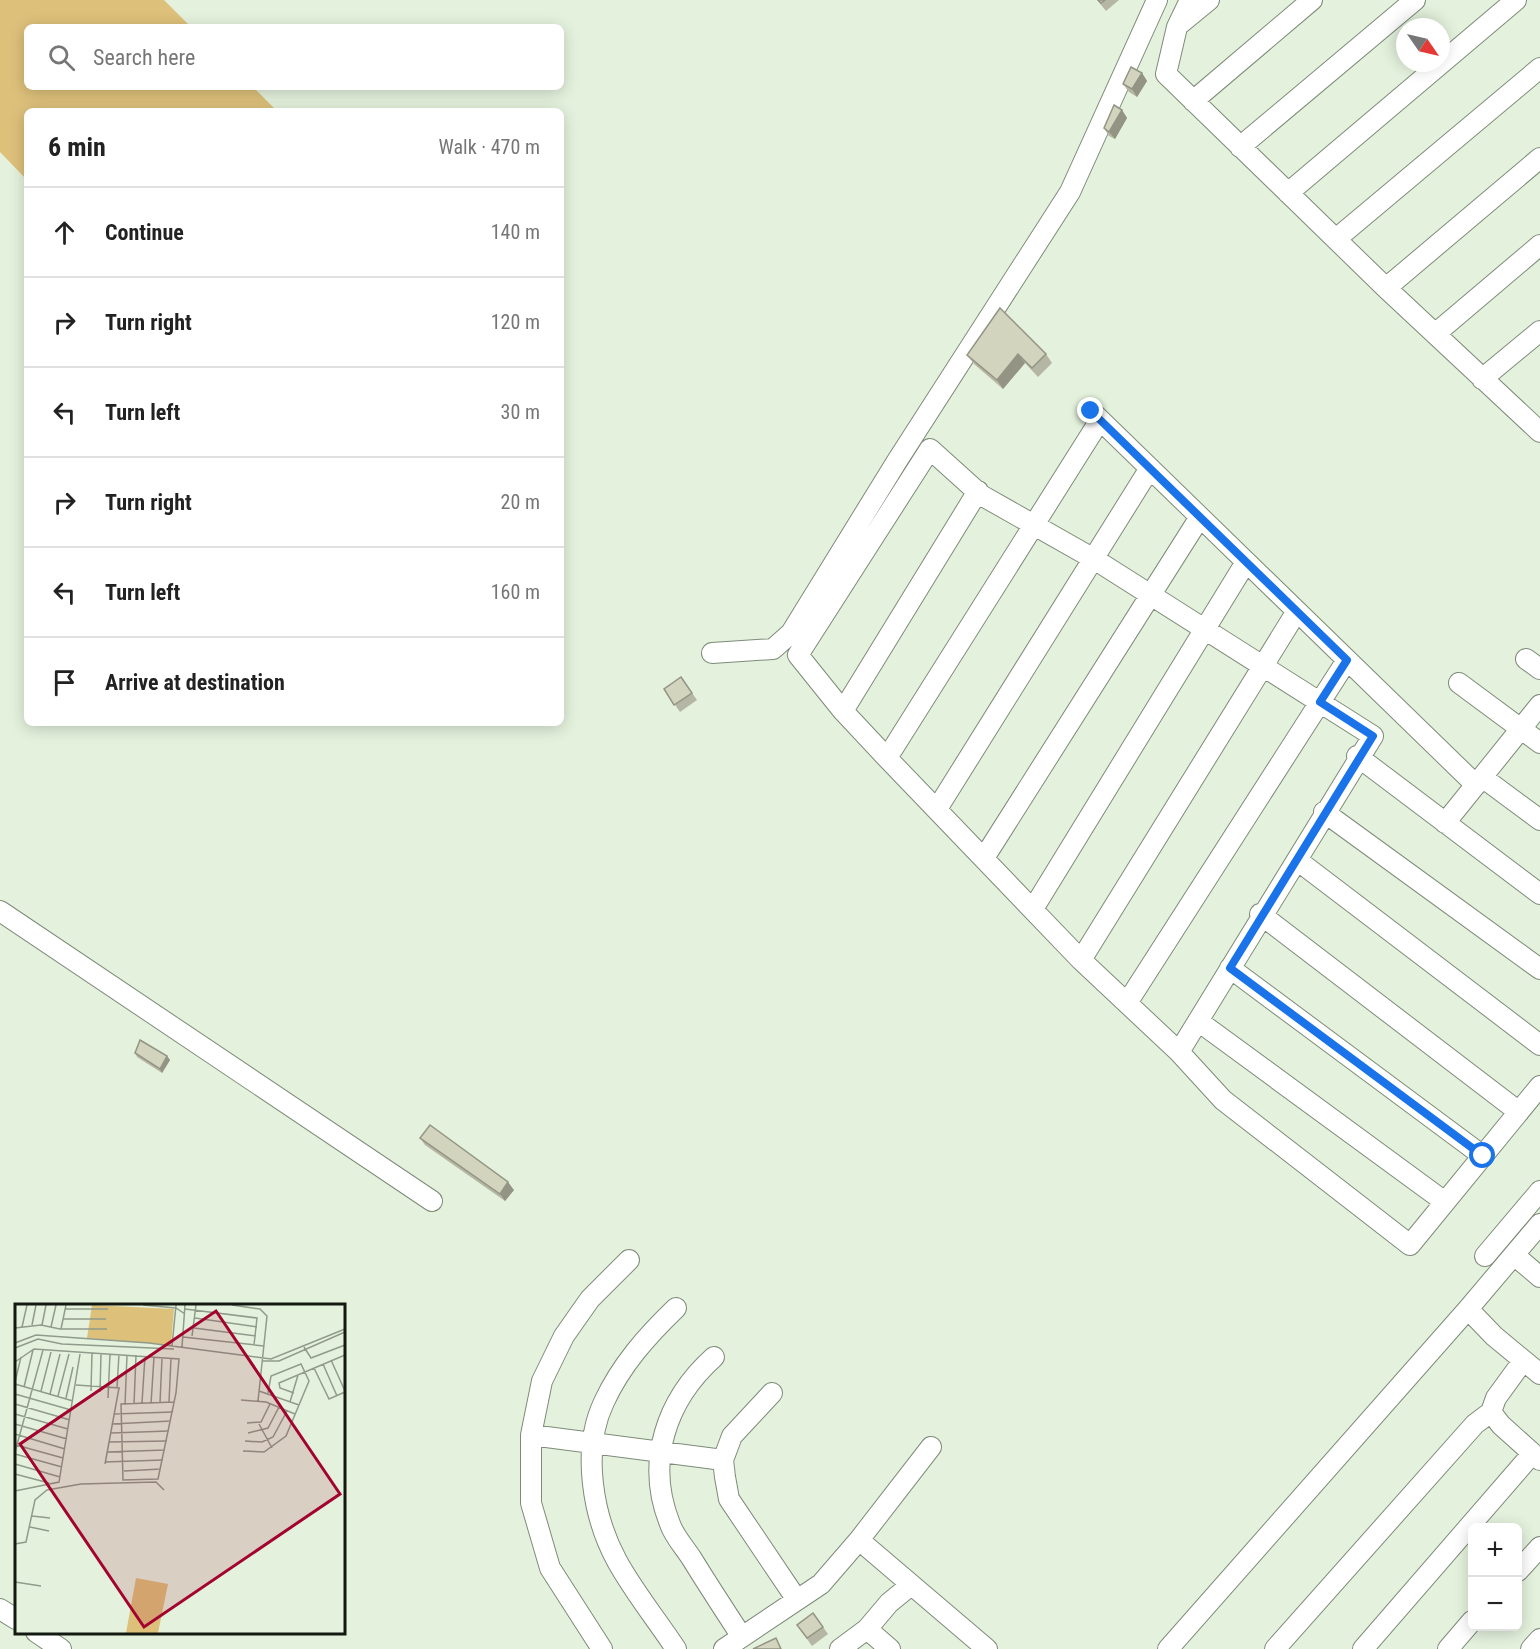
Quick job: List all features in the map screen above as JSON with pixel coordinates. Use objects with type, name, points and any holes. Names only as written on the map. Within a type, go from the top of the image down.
[{"type":"street","points":[[712,653],[773,649],[791,633],[903,451],[1070,192],[1157,0]]},
{"type":"street","points":[[1190,0],[1177,27],[1166,74],[1482,379],[1538,426]]},
{"type":"street","points":[[1177,27],[1209,0]]},
{"type":"street","points":[[1193,101],[1312,0]]},
{"type":"street","points":[[1240,147],[1415,0]]},
{"type":"street","points":[[1288,193],[1516,0]]},
{"type":"street","points":[[1336,239],[1540,68]]},
{"type":"street","points":[[1386,288],[1540,158]]},
{"type":"street","points":[[1435,334],[1540,245]]},
{"type":"street","points":[[1482,379],[1540,331]]},
{"type":"street","points":[[887,758],[1034,525],[1096,415],[1347,660],[1479,781],[1540,820]]},
{"type":"street","points":[[1179,1052],[1373,736],[1094,559],[978,492],[930,449],[798,655],[843,711],[887,758],[1081,960],[1179,1052],[1223,1100],[1410,1245],[1540,1086]]},
{"type":"street","points":[[937,809],[1150,468]]},
{"type":"street","points":[[843,711],[978,492]]},
{"type":"street","points":[[984,858],[1200,517]]},
{"type":"street","points":[[1033,909],[1246,562]]},
{"type":"street","points":[[1081,960],[1297,611]]},
{"type":"street","points":[[1127,1003],[1347,660]]},
{"type":"street","points":[[1459,683],[1540,743]]},
{"type":"street","points":[[1445,823],[1540,705]]},
{"type":"street","points":[[1358,757],[1540,894]]},
{"type":"street","points":[[1325,812],[1540,969]]},
{"type":"street","points":[[1297,860],[1540,1045]]},
{"type":"street","points":[[0,910],[432,1201]]},
{"type":"street","points":[[1261,915],[1520,1112]]},
{"type":"street","points":[[1230,968],[1483,1156]]},
{"type":"street","points":[[1198,1021],[1445,1202]]},
{"type":"street","points":[[1485,1256],[1540,1191]]},
{"type":"street","points":[[1168,1649],[1468,1309],[1540,1224]]},
{"type":"street","points":[[1514,1255],[1540,1277]]},
{"type":"street","points":[[602,1649],[550,1568],[531,1503],[531,1435],[542,1381],[564,1336],[590,1299],[629,1260]]},
{"type":"street","points":[[676,1308],[623,1366],[602,1404],[593,1441],[594,1488],[603,1530],[618,1562],[676,1649]]},
{"type":"street","points":[[1468,1309],[1540,1374]]},
{"type":"street","points":[[714,1358],[696,1374],[678,1398],[665,1426],[661,1451],[662,1492],[670,1525],[742,1637]]},
{"type":"street","points":[[1275,1649],[1475,1424],[1491,1412],[1496,1398],[1523,1361]]},
{"type":"street","points":[[772,1393],[732,1436],[723,1460],[729,1499],[797,1600]]},
{"type":"street","points":[[1363,1649],[1536,1457],[1501,1425],[1491,1412]]},
{"type":"street","points":[[531,1435],[593,1441],[723,1460]]},
{"type":"street","points":[[724,1649],[821,1584],[860,1540],[931,1447]]},
{"type":"street","points":[[860,1540],[987,1649]]},
{"type":"street","points":[[1522,1566],[1540,1546]]},
{"type":"street","points":[[840,1649],[867,1629],[889,1603],[911,1585]]},
{"type":"street","points":[[0,1609],[15,1618]]},
{"type":"street","points":[[1448,1649],[1468,1627]]},
{"type":"street","points":[[867,1629],[890,1649]]},
{"type":"street","points":[[39,1634],[61,1649]]},
{"type":"street","points":[[1531,1649],[1540,1639]]},
{"type":"shaded area","points":[[0,0],[164,0],[188,24],[24,24],[24,90],[256,90],[274,108],[24,108],[24,177],[0,152]]},
{"type":"building","points":[[1131,67],[1142,73],[1132,89],[1123,84]]},
{"type":"building","points":[[1114,105],[1122,110],[1109,132],[1104,128]]},
{"type":"building","points":[[1000,308],[1046,354],[1032,368],[1018,354],[997,380],[967,355]]},
{"type":"building","points":[[681,677],[692,693],[674,705],[664,689]]},
{"type":"building","points":[[140,1040],[167,1056],[160,1069],[135,1053]]},
{"type":"building","points":[[430,1125],[508,1182],[500,1194],[420,1138]]},
{"type":"building","points":[[813,1613],[823,1627],[807,1638],[797,1625]]},
{"type":"building","points":[[776,1638],[781,1649],[753,1649]]},
{"type":"route","points":[[1091,411],[1347,660],[1320,702],[1373,736],[1230,968],[1483,1156]]}]
